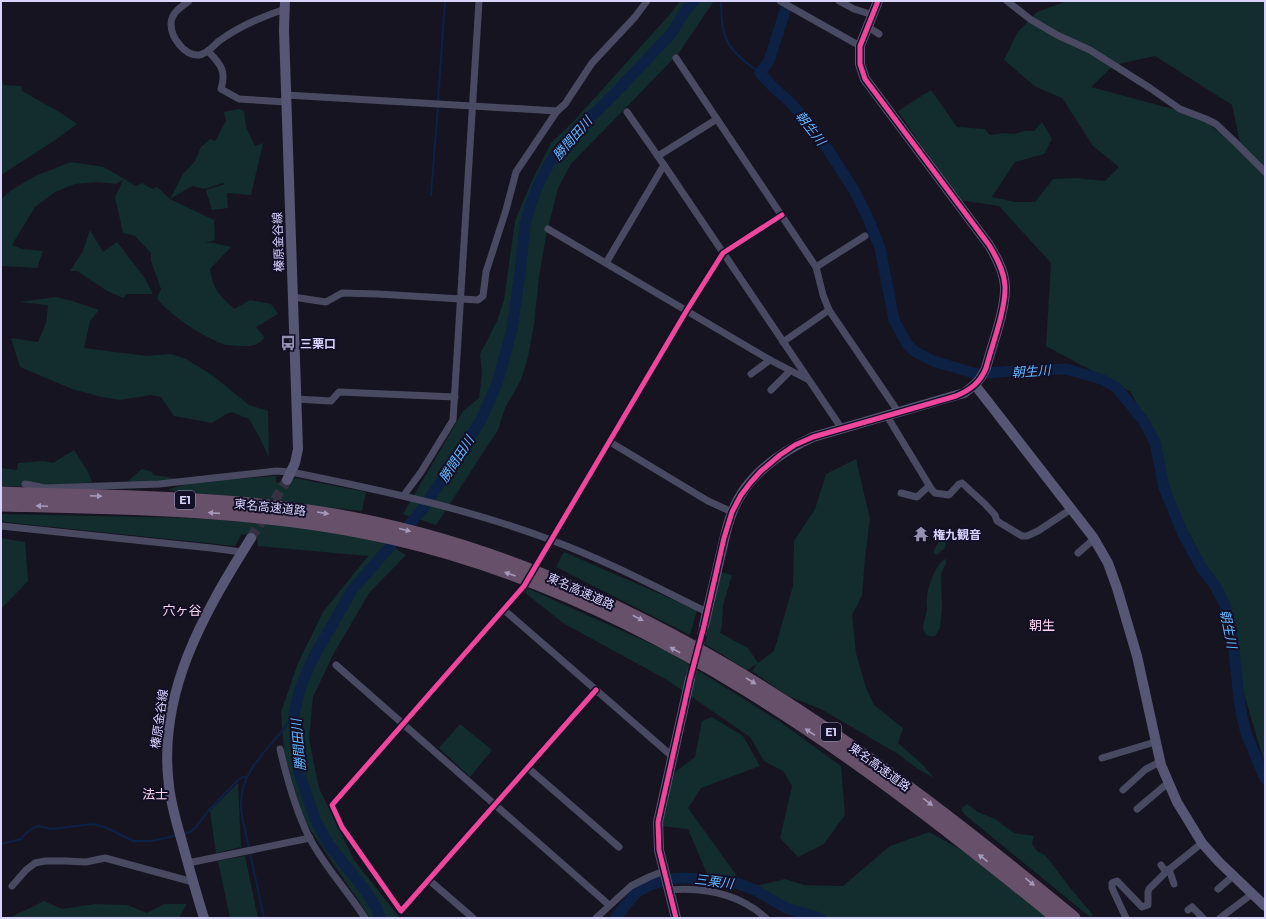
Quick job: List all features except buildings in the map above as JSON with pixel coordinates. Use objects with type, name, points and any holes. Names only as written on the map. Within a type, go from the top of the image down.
[{"type":"highway","name":"東名高速道路","points":[[1,493],[211,502],[297,509],[366,527],[396,539],[451,554],[533,582],[562,588],[604,600],[681,640],[741,675],[816,722],[934,806],[1074,918]]},
{"type":"highway","name":"東名高速道路","points":[[1,504],[124,508],[224,514],[366,527]]},
{"type":"highway","name":"東名高速道路","points":[[562,588],[600,611],[660,641],[739,686],[794,720],[918,808],[992,865],[1057,918]]},
{"type":"street","points":[[189,1],[174,14],[171,21],[171,27],[174,38],[183,48],[189,52],[199,55],[208,51],[230,33],[285,5]]},
{"type":"street","points":[[404,495],[421,472],[453,420],[465,250],[479,1]]},
{"type":"street","points":[[293,298],[326,302],[342,293],[478,300],[483,296],[486,272],[506,210],[516,172],[557,111],[565,104],[592,63],[635,17],[647,1]]},
{"type":"street","points":[[780,1],[860,46]]},
{"type":"street","points":[[839,1],[854,9],[873,15]]},
{"type":"street","points":[[704,626],[724,538],[732,512],[741,495],[751,482],[780,455],[794,445],[813,437],[964,393],[979,382],[986,368],[1004,301],[1005,285],[1001,269],[989,245],[865,79],[860,64],[860,46],[878,1]]},
{"type":"street","points":[[1006,1],[1030,19],[1105,59],[1180,109],[1216,124],[1265,172]]},
{"type":"street","name":"榛原金谷線","points":[[285,5],[284,30],[298,449],[295,463],[289,476]]},
{"type":"street","points":[[868,27],[879,34]]},
{"type":"street","points":[[208,51],[219,62],[223,69],[223,83],[221,89],[238,99],[262,100],[286,98],[472,105],[557,111]]},
{"type":"street","points":[[676,58],[816,267],[823,295],[829,310],[899,413]]},
{"type":"street","points":[[627,112],[842,429]]},
{"type":"street","points":[[658,156],[717,118]]},
{"type":"street","points":[[606,263],[664,165]]},
{"type":"street","points":[[596,690],[401,912],[342,827],[332,805],[524,586],[687,310],[724,253],[782,215]]},
{"type":"street","points":[[548,229],[770,360],[808,379]]},
{"type":"street","points":[[816,267],[865,236]]},
{"type":"street","points":[[783,342],[829,310]]},
{"type":"street","points":[[751,374],[770,360]]},
{"type":"street","points":[[771,390],[790,371]]},
{"type":"street","points":[[979,382],[1094,539],[1108,563],[1129,626],[1137,656],[1160,762],[1177,802],[1202,843],[1233,876],[1265,906]]},
{"type":"street","points":[[296,399],[331,400],[339,392],[455,397]]},
{"type":"street","points":[[887,416],[929,486],[935,493],[949,495],[959,484],[962,483],[986,504],[995,515],[997,521],[1022,536],[1027,536],[1038,532],[1071,509]]},
{"type":"street","points":[[610,442],[708,501],[732,512]]},
{"type":"street","points":[[25,484],[45,488],[159,484],[276,471],[289,476],[404,495],[484,517],[551,540],[603,562],[707,612]]},
{"type":"street","points":[[901,493],[917,497],[929,486]]},
{"type":"street","points":[[1,526],[242,552]]},
{"type":"street","name":"榛原金谷線","points":[[204,918],[172,808],[167,762],[172,708],[176,687],[197,631],[214,598],[251,538]]},
{"type":"street","points":[[1078,553],[1094,539]]},
{"type":"street","points":[[504,610],[537,637],[673,757]]},
{"type":"street","points":[[336,665],[609,905]]},
{"type":"street","points":[[676,918],[659,850],[658,822],[690,679]]},
{"type":"street","points":[[1102,758],[1155,742]]},
{"type":"street","points":[[280,749],[289,786],[299,816],[310,838],[325,863],[365,918]]},
{"type":"street","points":[[1123,790],[1146,770],[1160,762]]},
{"type":"street","points":[[528,768],[619,848]]},
{"type":"street","points":[[1137,809],[1168,783]]},
{"type":"street","points":[[188,863],[310,838]]},
{"type":"street","points":[[1126,918],[1112,888],[1112,883],[1117,881],[1142,907],[1148,905],[1149,889],[1168,870],[1202,843]]},
{"type":"street","points":[[12,886],[26,870],[35,863],[66,860],[86,862],[105,858],[193,882]]},
{"type":"street","points":[[1161,865],[1168,870],[1174,884]]},
{"type":"street","points":[[596,918],[631,886],[649,876],[664,871]]},
{"type":"street","points":[[1218,889],[1233,876]]},
{"type":"street","points":[[429,880],[473,918]]},
{"type":"street","points":[[669,890],[687,889],[716,892],[746,904],[766,918]]},
{"type":"street","points":[[1220,918],[1252,894]]},
{"type":"street","points":[[1188,910],[1192,907],[1203,918]]},
{"type":"green space","points":[[680,1],[714,1],[678,54],[571,164],[558,188],[546,236],[528,357],[521,380],[505,408],[498,430],[436,525],[403,514],[463,411],[479,398],[482,373],[480,354],[497,321],[504,300],[515,221],[530,185],[551,143],[573,122],[671,13]]},
{"type":"green space","points":[[1067,1],[1265,1],[1265,765],[1235,663],[1233,641],[1219,594],[1192,538],[1168,501],[1162,455],[1131,392],[1046,346],[1051,263],[999,206],[959,200],[898,111],[931,90],[957,127],[985,129],[990,135],[1004,133],[1014,134],[1024,131],[1034,131],[1042,122],[1052,139],[1044,154],[1015,162],[992,197],[1015,202],[1035,202],[1053,179],[1075,178],[1105,181],[1119,167],[1093,146],[1062,98],[1036,87],[1004,60],[1017,33],[1037,12]],"holes":[[[1155,56],[1232,105],[1241,147],[1195,115],[1091,87],[1114,65]]]},
{"type":"green space","points":[[1,78],[4,85],[21,86],[22,91],[61,113],[77,124],[54,141],[1,175]]},
{"type":"green space","points":[[239,109],[244,111],[246,127],[255,146],[263,143],[251,195],[227,193],[228,208],[212,210],[206,190],[225,184],[223,183],[205,189],[192,186],[170,199],[183,174],[195,161],[201,147],[210,139],[215,141],[226,121],[224,112]]},
{"type":"green space","points":[[71,162],[104,167],[136,186],[142,183],[152,189],[157,187],[170,199],[214,220],[215,240],[205,243],[214,243],[231,247],[210,269],[213,283],[220,295],[234,309],[250,300],[271,304],[278,314],[256,327],[265,338],[257,344],[253,346],[241,346],[219,343],[189,326],[169,311],[157,298],[161,289],[151,261],[151,253],[135,236],[123,233],[115,197],[123,180],[116,184],[97,182],[75,184],[55,192],[35,207],[12,245],[22,249],[43,251],[37,268],[1,266],[1,199],[13,189],[35,176]]},
{"type":"green space","points":[[90,230],[103,252],[117,242],[144,277],[153,294],[127,294],[123,298],[107,291],[77,271],[70,271],[83,251]]},
{"type":"green space","points":[[56,297],[99,310],[90,321],[84,348],[147,356],[171,354],[186,359],[212,375],[249,405],[268,411],[269,458],[249,419],[232,412],[212,423],[174,416],[161,397],[151,395],[120,400],[102,397],[72,389],[20,367],[11,338],[38,342],[46,323],[48,305],[19,302]]},
{"type":"green space","points":[[74,450],[87,470],[92,482],[39,487],[1,486],[1,468],[17,470],[18,463],[44,461],[53,463]]},
{"type":"green space","points":[[856,459],[870,519],[862,596],[852,615],[856,653],[866,688],[874,705],[903,728],[898,743],[923,765],[934,778],[918,769],[898,754],[821,709],[788,696],[752,671],[757,664],[747,670],[705,644],[721,572],[732,575],[723,605],[722,626],[720,633],[748,648],[758,663],[774,651],[793,586],[794,541],[815,509],[826,474]]},
{"type":"green space","points":[[142,469],[152,472],[153,475],[180,479],[147,483],[128,481]]},
{"type":"green space","points":[[276,476],[276,482],[290,484],[294,478],[366,492],[362,511],[167,490],[192,482]]},
{"type":"green space","points":[[1,514],[193,518],[291,525],[382,540],[406,555],[369,593],[333,655],[313,697],[309,739],[319,788],[354,860],[400,918],[370,918],[303,819],[284,753],[281,712],[298,663],[323,612],[368,556],[258,546],[257,538],[242,534],[235,546],[14,523],[1,521]]},
{"type":"green space","points":[[942,537],[947,539],[945,548],[937,555],[934,553],[934,550]]},
{"type":"green space","points":[[1,538],[25,542],[28,581],[1,609]]},
{"type":"green space","points":[[564,552],[697,610],[690,635],[556,567]]},
{"type":"green space","points":[[946,559],[946,563],[941,574],[942,608],[940,628],[935,636],[929,636],[923,629],[927,610],[928,592],[936,569],[942,561]]},
{"type":"green space","points":[[527,588],[667,651],[779,721],[841,766],[845,815],[824,844],[798,857],[780,838],[792,786],[783,771],[764,761],[750,737],[667,680],[563,623],[523,591]]},
{"type":"green space","points":[[712,717],[743,736],[760,766],[701,788],[688,808],[737,876],[708,876],[688,829],[661,826],[675,772],[695,757],[702,721]]},
{"type":"green space","points":[[460,724],[492,750],[470,777],[439,748]]},
{"type":"green space","points":[[238,783],[241,847],[216,853],[210,811]]},
{"type":"green space","points":[[967,804],[978,812],[995,819],[1014,833],[1034,836],[1032,844],[1037,851],[1046,856],[1093,915],[1090,917],[964,814],[961,809]]},
{"type":"green space","points":[[929,832],[967,853],[1047,918],[817,918],[806,916],[751,887],[785,879],[804,885],[843,886],[890,846]]},
{"type":"green space","points":[[245,856],[258,918],[230,918],[218,861]]},
{"type":"green space","points":[[44,901],[62,909],[95,904],[127,905],[147,913],[164,904],[187,904],[179,918],[9,918]]},
{"type":"waterway","points":[[438,102],[445,1]]},
{"type":"waterway","name":"勝間田川","points":[[380,918],[377,909],[365,890],[329,845],[315,819],[299,772],[294,714],[300,689],[312,660],[352,590],[422,510],[480,422],[497,384],[512,329],[525,225],[530,206],[539,183],[549,164],[563,145],[671,34],[685,11],[694,1]]},
{"type":"waterway","points":[[721,1],[721,15],[728,43],[740,57],[760,73]]},
{"type":"waterway","name":"朝生川","points":[[785,11],[769,61],[760,73],[791,103],[821,139],[854,190],[867,216],[880,248],[894,320],[907,344],[914,351],[933,361],[977,374],[1066,369],[1101,379],[1116,387],[1143,420],[1155,442],[1164,488],[1183,534],[1201,567],[1215,586],[1225,605],[1227,621],[1233,641],[1242,717],[1246,733],[1265,779]]},
{"type":"waterway","points":[[431,195],[438,106]]},
{"type":"waterway","points":[[249,848],[241,803],[247,777],[253,766],[287,725],[294,714]]},
{"type":"waterway","points":[[183,834],[190,832],[196,827],[209,810],[238,780],[246,777]]},
{"type":"waterway","points":[[1,844],[21,839],[33,828],[39,826],[51,829],[93,824],[107,828],[133,841],[153,841],[177,835]]},
{"type":"waterway","points":[[250,853],[264,918]]},
{"type":"waterway","name":"三栗川","points":[[615,918],[636,893],[650,885],[670,879],[683,878],[731,881],[755,890],[786,908],[820,918]]},
{"type":"tunnel","points":[[251,538],[287,480]]},
{"type":"tunnel","points":[[690,679],[704,626]]},
{"type":"cycle path","points":[[676,918],[659,850],[658,822],[690,679],[724,538],[732,512],[741,495],[761,471],[795,445],[813,437],[956,396],[966,391],[978,382],[984,373],[1001,316],[1005,286],[1000,265],[992,250],[865,79],[860,64],[860,46],[878,1]]},
{"type":"cycle path","points":[[596,690],[401,911],[342,827],[332,805],[524,586],[687,310],[723,253],[782,215]]},
{"type":"place","name":"三栗口","points":[[288,343]]},
{"type":"place","name":"権九観音","points":[[921,534]]},
{"type":"district","name":"穴ヶ谷","points":[[182,610]]},
{"type":"district","name":"朝生","points":[[1042,625]]},
{"type":"district","name":"法士","points":[[155,794]]}]
